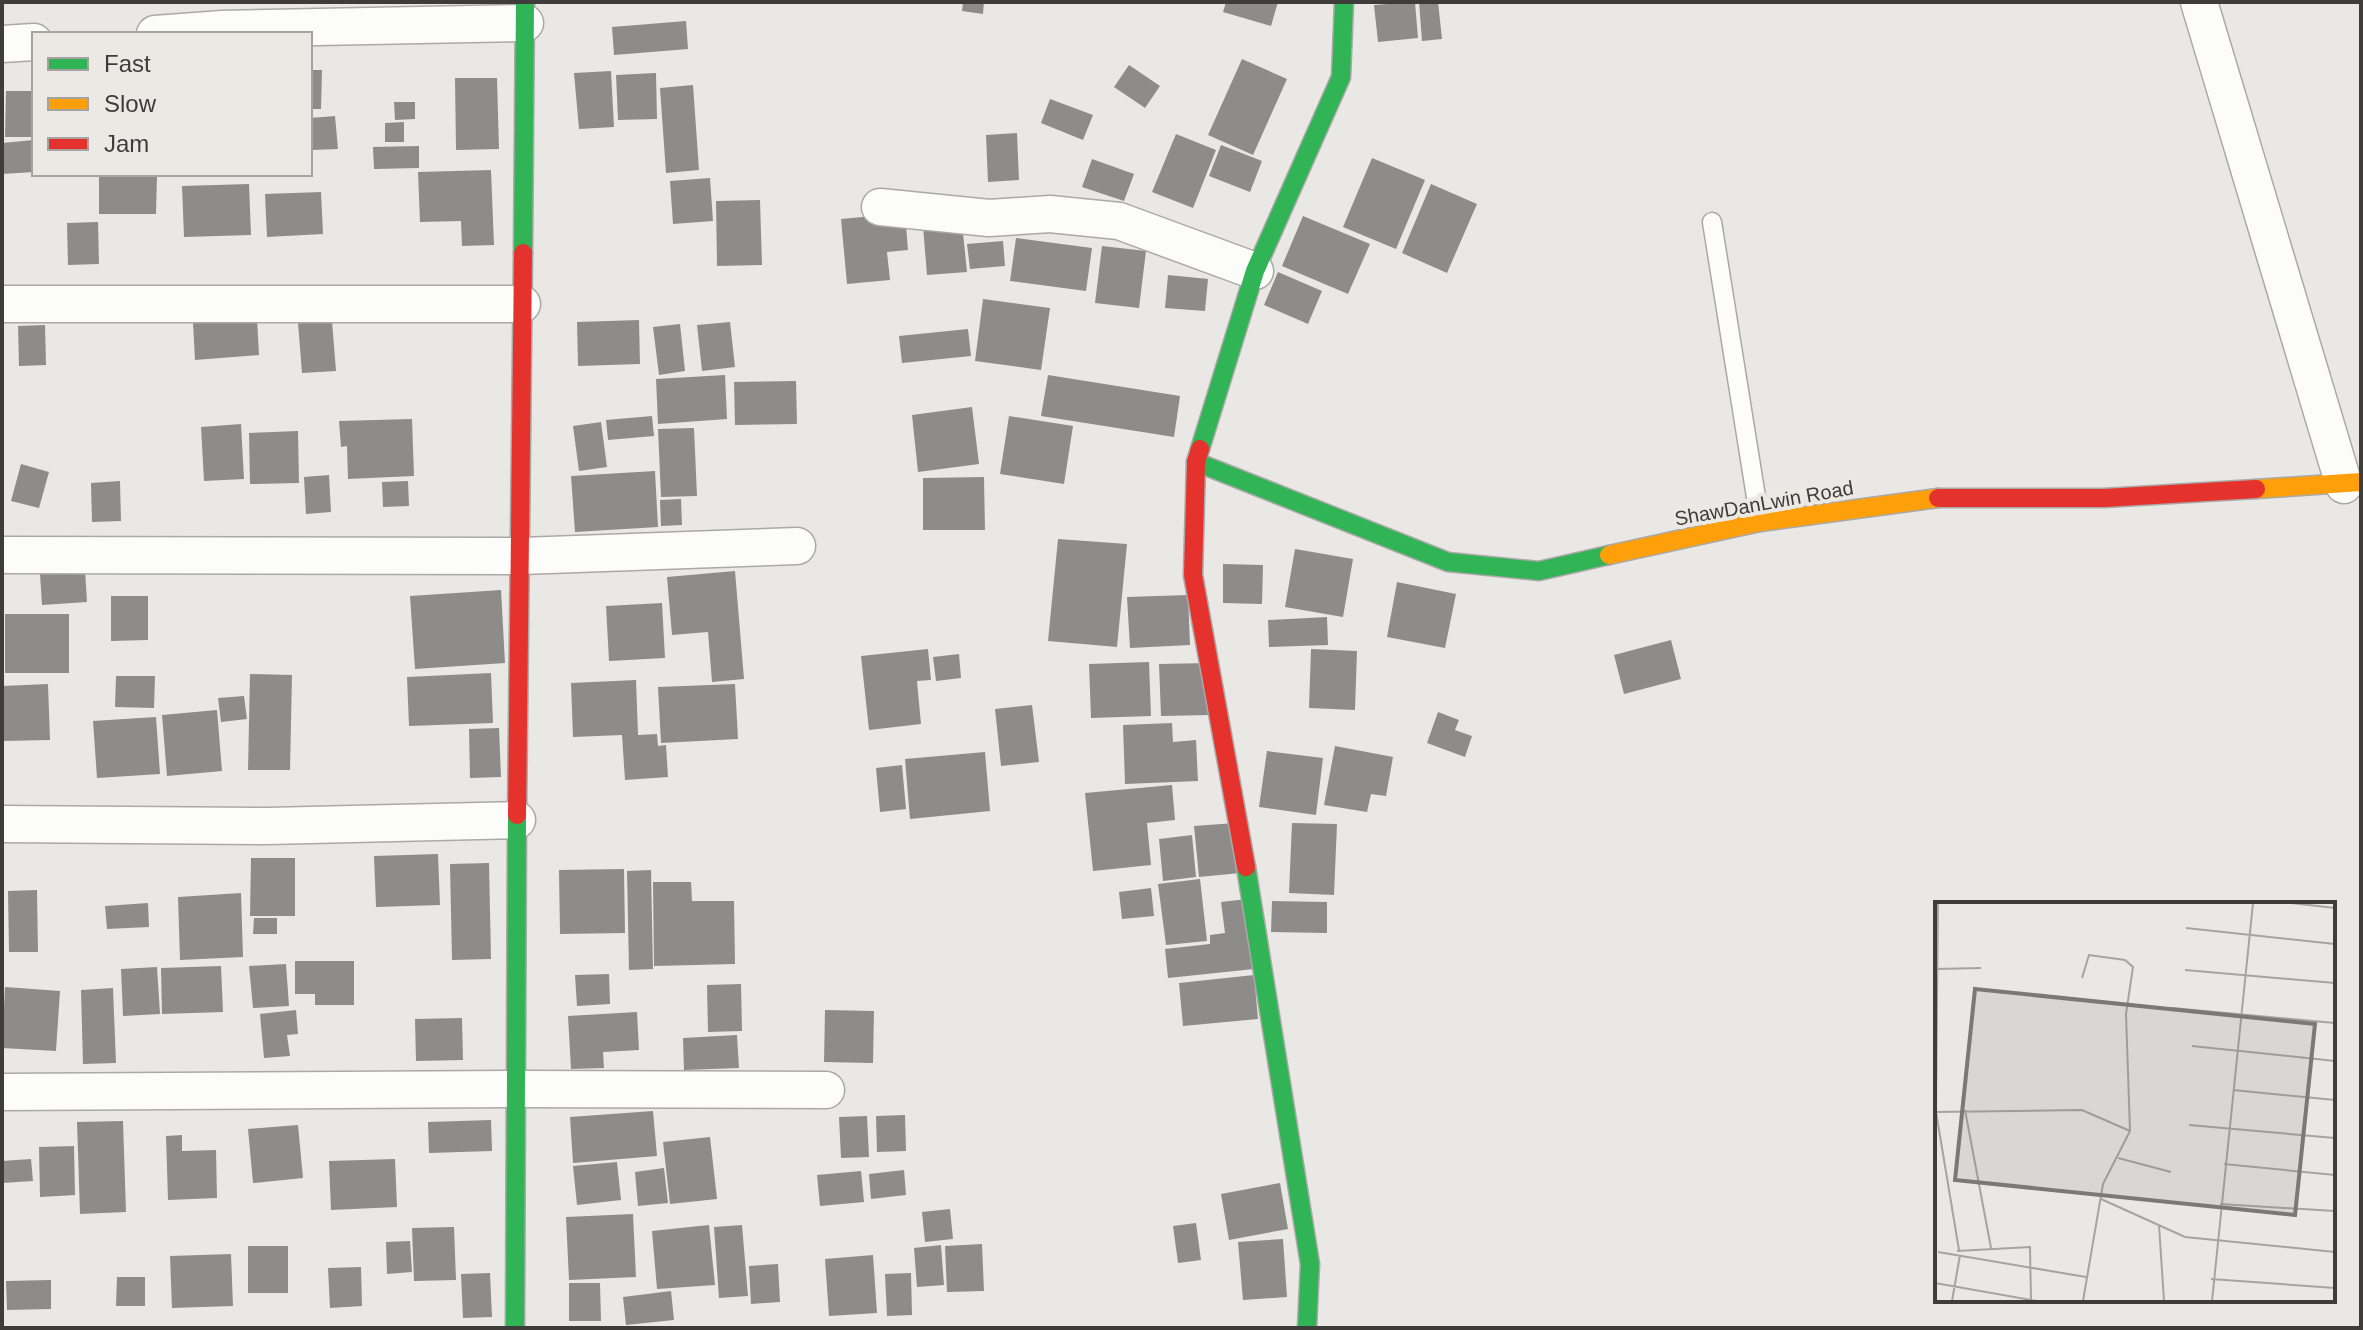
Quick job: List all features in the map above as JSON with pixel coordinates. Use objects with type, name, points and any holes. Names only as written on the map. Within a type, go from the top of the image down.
[{"type":"street","points":[[1307,1328],[1310,1264],[1258,932],[1193,575],[1196,462],[1255,271],[1341,77],[1344,2]]},
{"type":"street","points":[[2199,2],[2352,483]]},
{"type":"street","points":[[182,32],[525,13],[515,1328]]},
{"type":"street","points":[[2,44],[32,42]]},
{"type":"street","points":[[880,207],[989,218],[1050,214],[1119,221],[1255,271]]},
{"type":"street","points":[[2,304],[522,304]]},
{"type":"street","name":"ShawDanLwin Road","points":[[1196,462],[1448,562],[1539,571],[1760,522],[1948,497],[2104,498],[2352,483]]},
{"type":"street","points":[[2,555],[521,556],[797,546]]},
{"type":"street","points":[[2,824],[268,826],[517,820]]},
{"type":"street","points":[[2,1092],[826,1090]]},
{"type":"lane","points":[[1712,222],[1760,522]]},
{"type":"building","points":[[963,2],[984,2],[983,14],[962,11]]},
{"type":"building","points":[[1226,2],[1278,2],[1271,26],[1223,12]]},
{"type":"building","points":[[1415,2],[1418,38],[1378,42],[1374,5]]},
{"type":"building","points":[[1419,2],[1438,2],[1442,39],[1422,41]]},
{"type":"building","points":[[686,21],[688,49],[614,55],[612,27]]},
{"type":"building","points":[[1242,59],[1287,79],[1253,155],[1208,135]]},
{"type":"building","points":[[1129,65],[1160,86],[1145,108],[1114,87]]},
{"type":"building","points":[[312,70],[322,70],[321,109],[312,109]]},
{"type":"building","points":[[611,71],[614,127],[579,129],[574,73]]},
{"type":"building","points":[[656,73],[657,119],[618,120],[616,75]]},
{"type":"building","points":[[455,78],[497,78],[499,149],[456,150]]},
{"type":"building","points":[[693,85],[699,170],[666,173],[660,88]]},
{"type":"building","points":[[6,91],[32,91],[32,137],[5,137]]},
{"type":"building","points":[[1050,99],[1093,115],[1083,140],[1041,123]]},
{"type":"building","points":[[394,102],[415,102],[415,119],[395,120]]},
{"type":"building","points":[[335,116],[338,149],[312,150],[312,118]]},
{"type":"building","points":[[404,122],[404,142],[385,142],[385,123]]},
{"type":"building","points":[[1017,133],[1019,180],[988,182],[986,135]]},
{"type":"building","points":[[1176,134],[1216,150],[1193,208],[1152,192]]},
{"type":"building","points":[[32,140],[32,172],[2,174],[2,143]]},
{"type":"building","points":[[1221,145],[1262,161],[1250,192],[1209,176]]},
{"type":"building","points":[[419,146],[419,168],[374,169],[373,147]]},
{"type":"building","points":[[1372,158],[1425,180],[1396,249],[1343,227]]},
{"type":"building","points":[[1092,159],[1134,174],[1124,201],[1082,187]]},
{"type":"building","points":[[491,170],[494,245],[462,246],[461,221],[420,222],[418,172]]},
{"type":"building","points":[[99,176],[157,176],[156,214],[99,214]]},
{"type":"building","points":[[710,178],[713,221],[673,224],[670,181]]},
{"type":"building","points":[[249,184],[251,235],[184,237],[182,186]]},
{"type":"building","points":[[1431,184],[1477,204],[1447,273],[1402,253]]},
{"type":"building","points":[[321,192],[323,234],[267,237],[265,194]]},
{"type":"building","points":[[760,200],[762,265],[717,266],[716,201]]},
{"type":"building","points":[[905,213],[908,250],[887,252],[890,280],[847,284],[841,219]]},
{"type":"building","points":[[1303,216],[1370,244],[1348,294],[1282,266]]},
{"type":"building","points":[[98,222],[99,264],[68,265],[67,223]]},
{"type":"building","points":[[962,223],[967,272],[927,275],[923,226]]},
{"type":"building","points":[[1016,238],[1092,248],[1086,291],[1010,281]]},
{"type":"building","points":[[1003,241],[1005,266],[970,269],[967,244]]},
{"type":"building","points":[[1102,246],[1146,251],[1139,308],[1095,303]]},
{"type":"building","points":[[1278,272],[1322,291],[1308,324],[1264,305]]},
{"type":"building","points":[[1168,275],[1208,279],[1205,311],[1165,308]]},
{"type":"building","points":[[983,299],[1050,308],[1041,370],[975,361]]},
{"type":"building","points":[[257,318],[259,355],[195,360],[193,323]]},
{"type":"building","points":[[639,320],[640,364],[578,366],[577,322]]},
{"type":"building","points":[[332,321],[336,371],[302,373],[298,323]]},
{"type":"building","points":[[730,322],[735,367],[702,371],[697,325]]},
{"type":"building","points":[[680,324],[685,371],[659,375],[653,327]]},
{"type":"building","points":[[45,325],[46,365],[19,366],[18,326]]},
{"type":"building","points":[[968,329],[971,356],[902,363],[899,336]]},
{"type":"building","points":[[725,375],[727,419],[658,424],[656,379]]},
{"type":"building","points":[[1048,375],[1180,396],[1174,437],[1041,416]]},
{"type":"building","points":[[796,381],[797,424],[735,425],[734,382]]},
{"type":"building","points":[[972,407],[979,464],[918,472],[912,415]]},
{"type":"building","points":[[652,416],[654,436],[608,440],[606,420]]},
{"type":"building","points":[[1009,416],[1073,426],[1064,484],[1000,474]]},
{"type":"building","points":[[412,419],[414,476],[348,479],[347,446],[341,447],[339,421]]},
{"type":"building","points":[[601,422],[607,467],[579,471],[573,426]]},
{"type":"building","points":[[241,424],[244,479],[204,481],[201,427]]},
{"type":"building","points":[[694,428],[697,496],[661,497],[658,429]]},
{"type":"building","points":[[298,431],[299,483],[250,484],[249,433]]},
{"type":"building","points":[[21,464],[49,472],[39,508],[11,501]]},
{"type":"building","points":[[655,471],[658,527],[575,532],[571,476]]},
{"type":"building","points":[[329,475],[331,512],[306,514],[304,477]]},
{"type":"building","points":[[984,477],[985,530],[923,530],[923,478]]},
{"type":"building","points":[[120,481],[121,521],[92,522],[91,483]]},
{"type":"building","points":[[408,481],[409,506],[383,507],[382,482]]},
{"type":"building","points":[[681,499],[682,525],[661,526],[660,500]]},
{"type":"building","points":[[1058,539],[1127,544],[1117,647],[1048,641]]},
{"type":"building","points":[[1295,549],[1353,559],[1343,617],[1285,607]]},
{"type":"building","points":[[1223,564],[1263,565],[1262,604],[1223,603]]},
{"type":"building","points":[[85,570],[87,602],[42,605],[40,574]]},
{"type":"building","points":[[735,571],[744,679],[712,682],[708,632],[672,635],[667,577]]},
{"type":"building","points":[[1397,582],[1456,594],[1445,648],[1387,637]]},
{"type":"building","points":[[501,590],[505,663],[415,669],[410,596]]},
{"type":"building","points":[[1188,595],[1190,645],[1130,648],[1127,597]]},
{"type":"building","points":[[111,596],[148,596],[148,640],[111,641]]},
{"type":"building","points":[[662,603],[665,658],[609,661],[606,606]]},
{"type":"building","points":[[5,614],[69,614],[69,673],[5,673]]},
{"type":"building","points":[[1327,617],[1328,645],[1269,647],[1268,620]]},
{"type":"building","points":[[1671,640],[1681,679],[1624,694],[1614,655]]},
{"type":"building","points":[[928,649],[931,680],[917,681],[921,724],[869,730],[861,656]]},
{"type":"building","points":[[1311,649],[1357,651],[1355,710],[1309,708]]},
{"type":"building","points":[[959,654],[961,678],[936,681],[933,657]]},
{"type":"building","points":[[1149,662],[1151,716],[1091,718],[1089,664]]},
{"type":"building","points":[[1208,663],[1210,715],[1161,716],[1159,664]]},
{"type":"building","points":[[491,673],[493,723],[409,726],[407,677]]},
{"type":"building","points":[[250,674],[292,675],[290,770],[248,770]]},
{"type":"building","points":[[116,676],[155,676],[154,708],[115,707]]},
{"type":"building","points":[[636,680],[638,735],[657,734],[658,746],[666,745],[668,777],[625,780],[622,735],[573,737],[571,683]]},
{"type":"building","points":[[48,684],[50,740],[2,741],[2,686]]},
{"type":"building","points":[[735,684],[738,739],[661,743],[658,687]]},
{"type":"building","points":[[244,696],[247,719],[221,722],[218,698]]},
{"type":"building","points":[[1032,705],[1039,762],[1001,766],[995,709]]},
{"type":"building","points":[[217,710],[222,771],[167,776],[162,715]]},
{"type":"building","points":[[1438,712],[1459,720],[1455,730],[1472,736],[1465,757],[1427,743]]},
{"type":"building","points":[[156,717],[160,774],[97,778],[93,721]]},
{"type":"building","points":[[1172,723],[1173,742],[1196,740],[1198,781],[1125,784],[1123,725]]},
{"type":"building","points":[[499,728],[501,777],[470,778],[469,729]]},
{"type":"building","points":[[1335,746],[1393,757],[1386,796],[1371,794],[1367,812],[1324,805]]},
{"type":"building","points":[[1267,751],[1323,758],[1316,815],[1259,807]]},
{"type":"building","points":[[985,752],[990,811],[910,819],[905,759]]},
{"type":"building","points":[[902,765],[906,809],[880,812],[876,768]]},
{"type":"building","points":[[1172,785],[1175,820],[1147,823],[1151,865],[1093,871],[1085,793]]},
{"type":"building","points":[[1235,823],[1240,873],[1199,877],[1194,826]]},
{"type":"building","points":[[1292,823],[1337,824],[1334,895],[1289,893]]},
{"type":"building","points":[[1192,835],[1196,877],[1163,881],[1159,839]]},
{"type":"building","points":[[438,854],[440,905],[376,907],[374,856]]},
{"type":"building","points":[[251,858],[295,858],[295,916],[250,916]]},
{"type":"building","points":[[489,863],[491,959],[452,960],[450,864]]},
{"type":"building","points":[[624,869],[625,933],[560,934],[559,870]]},
{"type":"building","points":[[651,870],[653,969],[629,970],[627,871]]},
{"type":"building","points":[[1200,879],[1207,941],[1166,945],[1158,884]]},
{"type":"building","points":[[653,882],[691,882],[692,901],[734,901],[735,964],[654,966]]},
{"type":"building","points":[[1151,888],[1154,916],[1122,919],[1119,892]]},
{"type":"building","points":[[37,890],[38,952],[9,952],[8,891]]},
{"type":"building","points":[[241,893],[243,957],[180,960],[178,897]]},
{"type":"building","points":[[1247,899],[1254,969],[1168,978],[1165,949],[1210,944],[1210,935],[1225,933],[1221,902]]},
{"type":"building","points":[[1272,901],[1327,902],[1327,933],[1271,932]]},
{"type":"building","points":[[148,903],[149,927],[107,929],[105,906]]},
{"type":"building","points":[[254,918],[277,918],[277,934],[253,934]]},
{"type":"building","points":[[295,961],[354,961],[354,1005],[315,1005],[315,994],[295,994]]},
{"type":"building","points":[[286,964],[289,1006],[253,1008],[249,966]]},
{"type":"building","points":[[221,966],[223,1012],[162,1014],[161,968]]},
{"type":"building","points":[[157,967],[160,1014],[123,1016],[121,969]]},
{"type":"building","points":[[609,974],[610,1004],[577,1006],[575,975]]},
{"type":"building","points":[[1254,975],[1258,1019],[1183,1026],[1179,983]]},
{"type":"building","points":[[741,984],[742,1031],[708,1032],[707,985]]},
{"type":"building","points":[[5,987],[60,991],[56,1051],[2,1048]]},
{"type":"building","points":[[113,988],[116,1063],[83,1064],[81,990]]},
{"type":"building","points":[[296,1010],[298,1034],[287,1035],[290,1056],[264,1058],[260,1014]]},
{"type":"building","points":[[825,1010],[874,1011],[873,1063],[824,1062]]},
{"type":"building","points":[[637,1012],[639,1050],[603,1052],[604,1068],[571,1069],[568,1016]]},
{"type":"building","points":[[462,1018],[463,1060],[416,1061],[415,1019]]},
{"type":"building","points":[[737,1035],[739,1068],[684,1070],[683,1038]]},
{"type":"building","points":[[653,1111],[657,1156],[573,1163],[570,1117]]},
{"type":"building","points":[[905,1115],[906,1151],[877,1152],[876,1116]]},
{"type":"building","points":[[867,1116],[869,1157],[841,1158],[839,1117]]},
{"type":"building","points":[[491,1120],[492,1151],[429,1153],[428,1122]]},
{"type":"building","points":[[123,1121],[126,1212],[80,1214],[77,1122]]},
{"type":"building","points":[[298,1125],[303,1178],[253,1183],[248,1129]]},
{"type":"building","points":[[182,1135],[182,1151],[216,1150],[217,1198],[168,1200],[166,1136]]},
{"type":"building","points":[[710,1137],[717,1199],[670,1204],[663,1142]]},
{"type":"building","points":[[74,1146],[75,1195],[40,1197],[39,1147]]},
{"type":"building","points":[[31,1159],[33,1181],[2,1183],[2,1161]]},
{"type":"building","points":[[395,1159],[397,1207],[331,1210],[329,1161]]},
{"type":"building","points":[[617,1162],[621,1200],[577,1205],[573,1166]]},
{"type":"building","points":[[664,1168],[668,1203],[638,1206],[635,1172]]},
{"type":"building","points":[[904,1170],[906,1195],[871,1199],[869,1174]]},
{"type":"building","points":[[861,1171],[864,1202],[820,1206],[817,1175]]},
{"type":"building","points":[[1280,1183],[1288,1229],[1229,1240],[1221,1194]]},
{"type":"building","points":[[950,1209],[953,1239],[925,1242],[922,1212]]},
{"type":"building","points":[[633,1214],[636,1277],[569,1280],[566,1217]]},
{"type":"building","points":[[1196,1223],[1201,1260],[1178,1263],[1173,1226]]},
{"type":"building","points":[[709,1225],[715,1285],[657,1289],[652,1231]]},
{"type":"building","points":[[742,1225],[748,1296],[719,1298],[714,1227]]},
{"type":"building","points":[[454,1227],[456,1280],[414,1281],[412,1228]]},
{"type":"building","points":[[1283,1239],[1287,1297],[1243,1300],[1238,1242]]},
{"type":"building","points":[[410,1241],[412,1272],[387,1274],[386,1242]]},
{"type":"building","points":[[982,1244],[984,1291],[947,1292],[945,1246]]},
{"type":"building","points":[[941,1245],[944,1285],[917,1287],[914,1248]]},
{"type":"building","points":[[248,1246],[288,1246],[288,1293],[248,1293]]},
{"type":"building","points":[[231,1254],[233,1306],[172,1308],[170,1256]]},
{"type":"building","points":[[873,1255],[877,1313],[829,1316],[825,1259]]},
{"type":"building","points":[[778,1264],[780,1302],[751,1304],[749,1266]]},
{"type":"building","points":[[361,1267],[362,1306],[330,1308],[328,1268]]},
{"type":"building","points":[[490,1273],[492,1317],[463,1318],[461,1274]]},
{"type":"building","points":[[911,1273],[912,1315],[887,1316],[885,1274]]},
{"type":"building","points":[[117,1277],[145,1277],[145,1306],[116,1306]]},
{"type":"building","points":[[51,1280],[51,1309],[7,1310],[6,1281]]},
{"type":"building","points":[[569,1283],[600,1283],[601,1321],[569,1321]]},
{"type":"building","points":[[671,1291],[674,1320],[626,1325],[623,1297]]},
{"type":"traffic: fast","points":[[523,253],[525,2]]},
{"type":"traffic: fast","points":[[1200,449],[1255,271],[1341,77],[1344,2]]},
{"type":"traffic: fast","points":[[1196,462],[1448,562],[1539,571],[1609,555]]},
{"type":"traffic: fast","points":[[515,1328],[517,815]]},
{"type":"traffic: fast","points":[[1246,867],[1310,1264],[1307,1328]]},
{"type":"traffic: slow","points":[[2256,489],[2361,482]]},
{"type":"traffic: slow","points":[[1609,555],[1760,522],[1938,498]]},
{"type":"traffic: jam","points":[[517,815],[523,253]]},
{"type":"traffic: jam","points":[[1200,449],[1196,462],[1193,575],[1246,867]]},
{"type":"traffic: jam","points":[[1938,498],[2104,498],[2256,489]]}]
